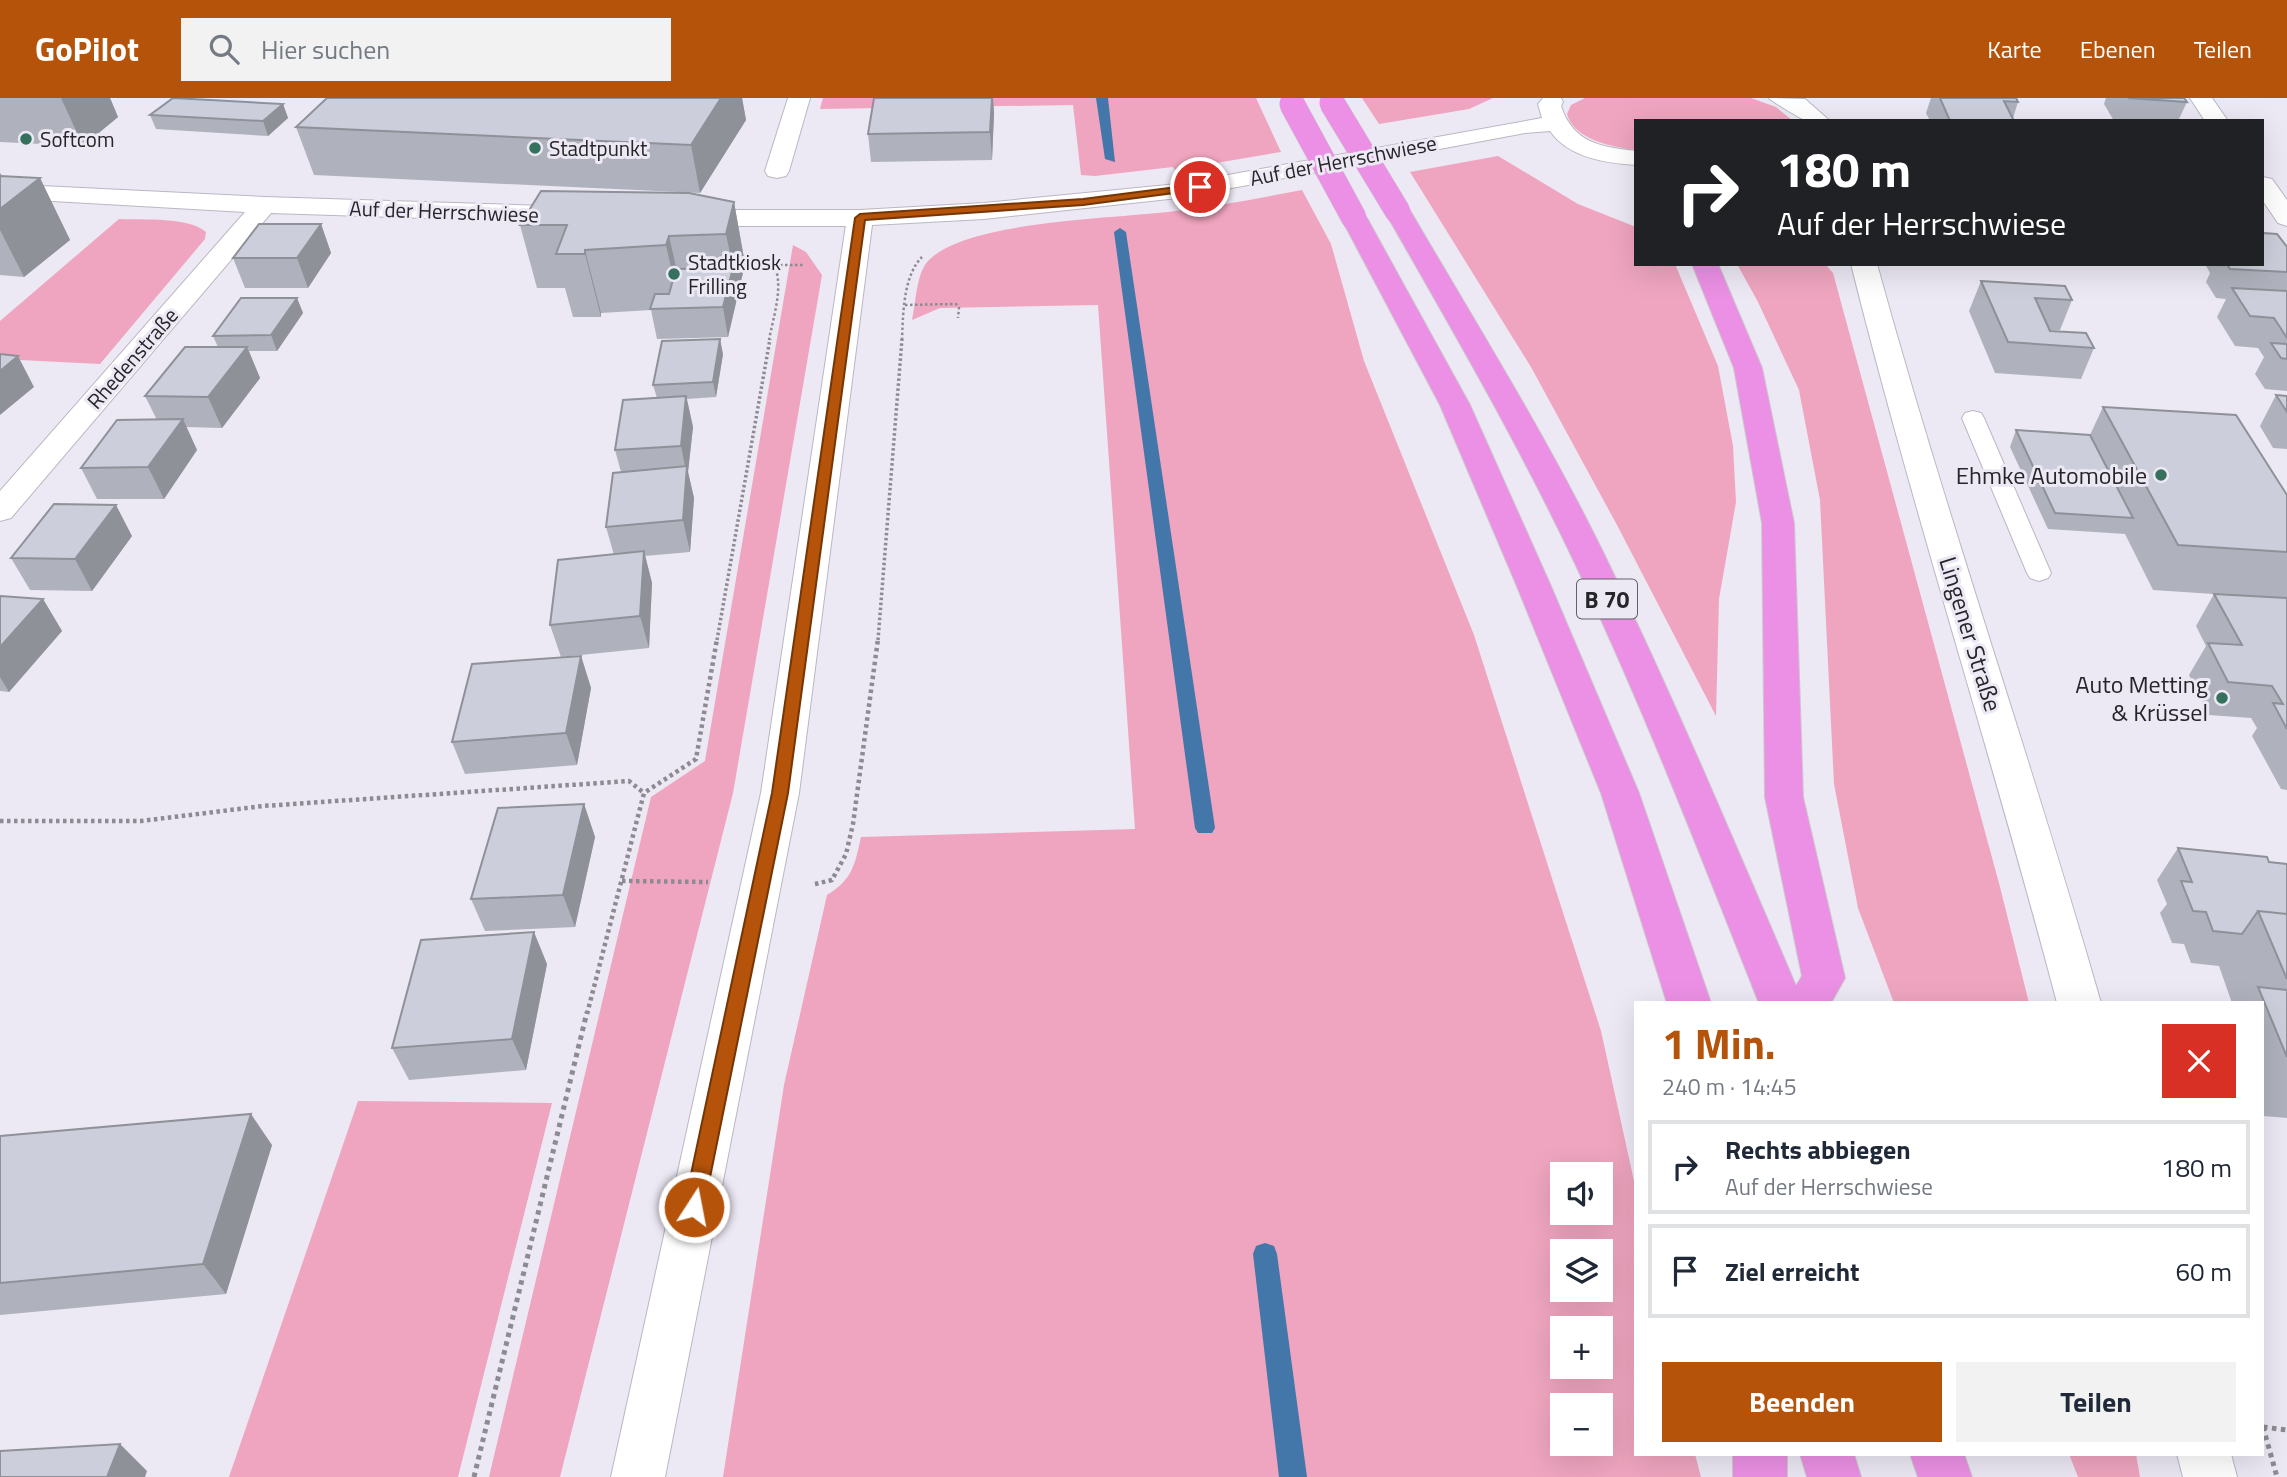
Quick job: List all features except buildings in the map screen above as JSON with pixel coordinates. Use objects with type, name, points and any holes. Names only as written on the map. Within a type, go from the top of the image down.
[{"type":"highway","name":"B 70","points":[[1331,100],[1513,412],[1587,553],[1697,800],[1780,1001]]},
{"type":"highway","name":"B 70","points":[[1291,101],[1455,405],[1534,584],[1620,793],[1688,1001]]},
{"type":"highway","points":[[1706,266],[1748,368],[1778,523],[1784,797],[1824,978],[1809,1001]]},
{"type":"highway","points":[[1760,1456],[1760,1477]]},
{"type":"highway","points":[[1828,1456],[1834,1477]]},
{"type":"highway","points":[[1938,1456],[1945,1477]]},
{"type":"street","points":[[777,171],[799,98]]},
{"type":"street","points":[[1555,98],[1549,104],[1553,124],[1571,141],[1600,154],[1634,158]]},
{"type":"street","points":[[1780,98],[1797,104],[1816,119]]},
{"type":"street","points":[[2201,98],[2216,119]]},
{"type":"street","name":"Auf der Herrschwiese","points":[[656,217],[860,218],[995,210],[1178,191],[1525,126],[1553,124]]},
{"type":"street","points":[[2264,185],[2287,218]]},
{"type":"street","name":"Auf der Herrschwiese","points":[[0,191],[264,205],[602,216]]},
{"type":"street","name":"Rhedenstraße","points":[[0,510],[264,205]]},
{"type":"street","points":[[638,1477],[780,793],[860,218]]},
{"type":"street","name":"Lingener Straße","points":[[1865,266],[1900,402],[2042,869],[2078,1001]]},
{"type":"street","points":[[2205,1456],[2210,1477]]},
{"type":"lane","points":[[1972,418],[2039,573]]},
{"type":"path","points":[[622,881],[817,884],[832,880],[843,864],[873,694],[905,304],[914,265],[927,251]]},
{"type":"path","points":[[474,1477],[564,1103],[644,793],[696,759],[778,290],[775,265]]},
{"type":"path","points":[[905,304],[956,304],[959,308],[958,318]]},
{"type":"path","points":[[0,821],[141,821],[262,806],[629,781],[644,793]]},
{"type":"path","points":[[2264,1427],[2287,1430]]},
{"type":"path","points":[[2264,1431],[2277,1477]]},
{"type":"shaded area","points":[[823,98],[1256,98],[1281,152],[1175,170],[1173,167],[1095,176],[1081,175],[1073,105],[820,109]]},
{"type":"shaded area","points":[[1362,98],[1493,98],[1469,109],[1379,124]]},
{"type":"shaded area","points":[[1585,98],[1751,98],[1776,107],[1791,119],[1634,119],[1634,150],[1616,147],[1586,136],[1571,123],[1567,114],[1571,105]]},
{"type":"shaded area","points":[[1498,156],[1578,204],[1634,226],[1634,266],[1676,266],[1718,366],[1733,446],[1736,502],[1719,599],[1716,716],[1531,367],[1410,172]]},
{"type":"shaded area","points":[[1302,190],[1331,244],[1364,361],[1474,635],[1601,1031],[1634,1181],[1634,1456],[1696,1456],[1701,1477],[723,1477],[784,1085],[827,895],[842,884],[851,871],[861,837],[1135,829],[1098,305],[940,308],[912,320],[922,271],[930,259],[950,246],[978,236],[1046,223],[1191,209]]},
{"type":"shaded area","points":[[119,219],[165,220],[189,224],[206,232],[205,239],[100,364],[0,359],[0,321]]},
{"type":"shaded area","points":[[793,245],[806,252],[822,275],[733,793],[560,1477],[489,1477],[651,797],[705,761]]},
{"type":"shaded area","points":[[1738,266],[1827,266],[1833,273],[2028,1001],[1893,1001],[1858,908],[1834,784],[1820,500],[1799,390]]},
{"type":"shaded area","points":[[358,1101],[552,1103],[458,1477],[229,1477]]},
{"type":"shaded area","points":[[2070,1456],[2136,1456],[2140,1477],[2078,1477]]},
{"type":"waterway","points":[[1102,98],[1111,159]]},
{"type":"waterway","points":[[1120,232],[1205,828]]},
{"type":"waterway","points":[[1265,1254],[1293,1477]]},
{"type":"place","name":"Softcom","points":[[26,139]]},
{"type":"place","name":"Stadtpunkt","points":[[535,148]]},
{"type":"place","name":"Stadtkiosk Frilling","points":[[674,274]]},
{"type":"place","name":"Ehmke Automobile","points":[[2161,475]]},
{"type":"place","name":"Auto Metting & Krüssel","points":[[2222,698]]},
{"type":"route","points":[[694,1207],[780,793],[860,218],[984,211],[1117,199],[1200,187]]}]
